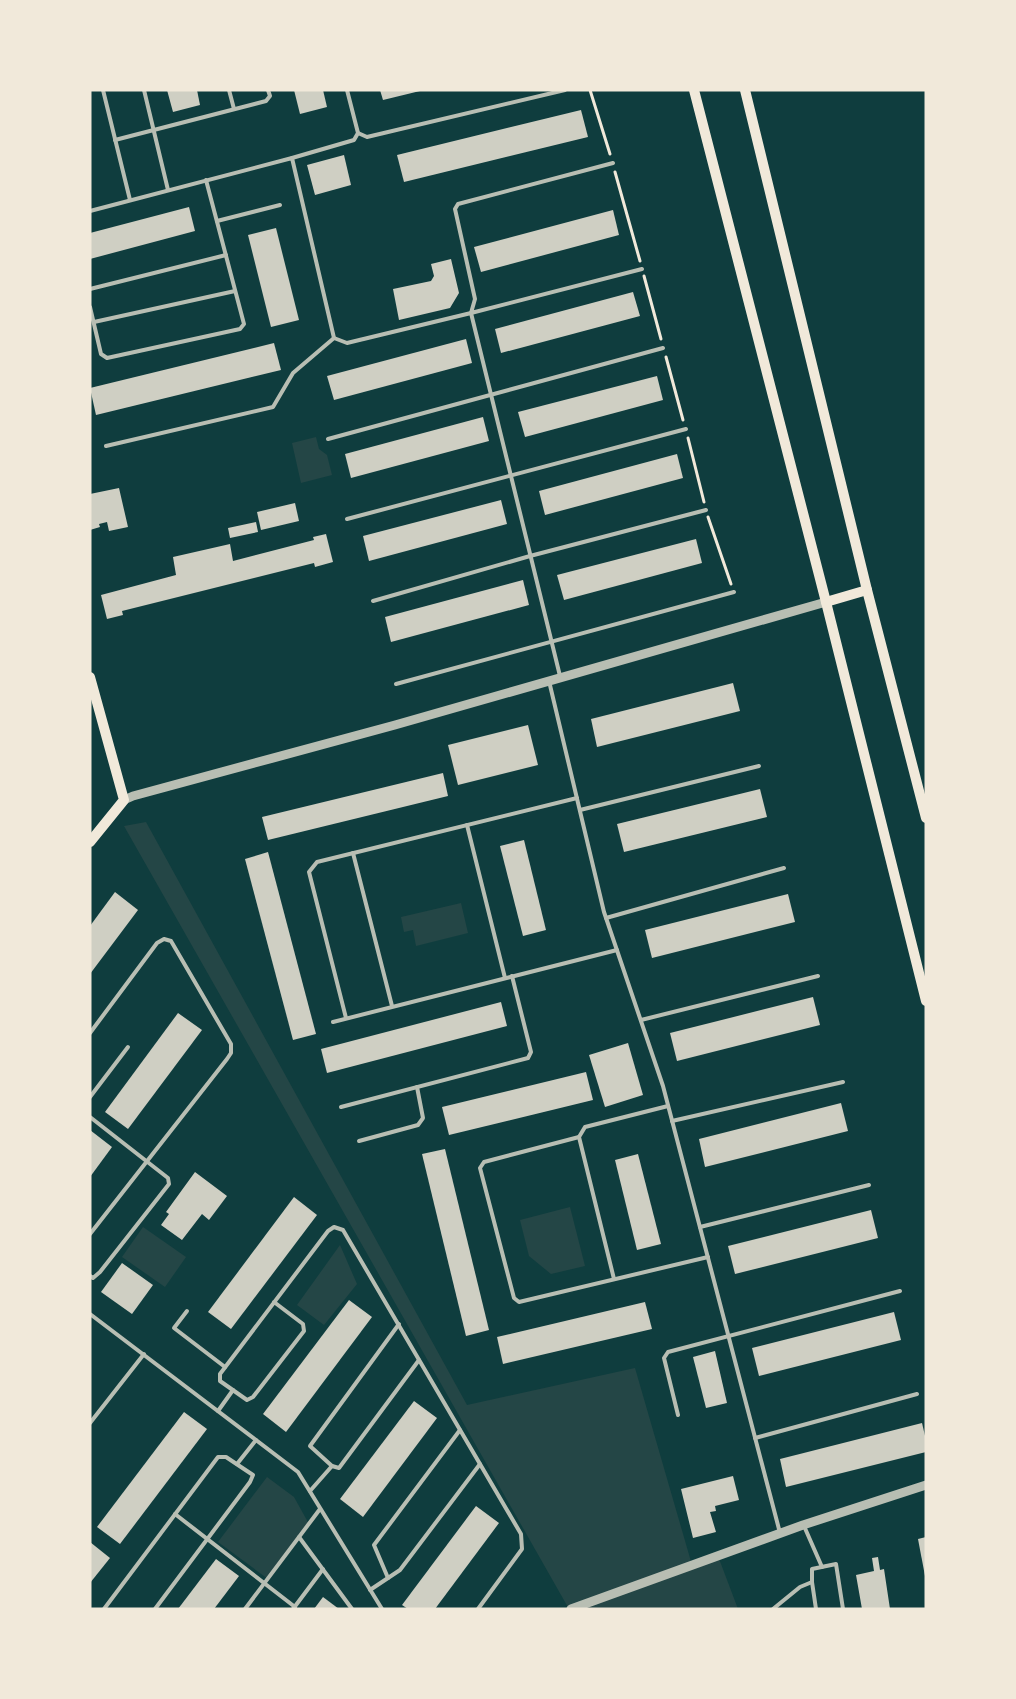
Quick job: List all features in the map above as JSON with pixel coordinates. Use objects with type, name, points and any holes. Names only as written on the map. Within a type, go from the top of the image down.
[{"type":"main road","points":[[694,90],[926,1001]]},
{"type":"main road","points":[[745,90],[867,590],[926,818]]},
{"type":"main road","points":[[826,602],[867,590]]},
{"type":"main road","points":[[90,677],[124,800],[90,842]]},
{"type":"street","points":[[124,800],[133,795],[395,725],[826,602]]},
{"type":"street","points":[[571,1609],[803,1525],[926,1485]]},
{"type":"lane","points":[[103,90],[130,200]]},
{"type":"lane","points":[[144,90],[168,190]]},
{"type":"lane","points":[[230,90],[234,109]]},
{"type":"lane","points":[[115,140],[266,101],[270,96],[268,90]]},
{"type":"lane","points":[[90,211],[354,140],[358,133],[347,90]]},
{"type":"lane","points":[[358,133],[367,137],[566,90]]},
{"type":"lane","points":[[292,158],[334,338]]},
{"type":"lane","points":[[560,677],[471,313],[475,299],[455,209],[458,204],[613,164]]},
{"type":"lane","points":[[90,307],[101,354],[108,358],[240,329],[244,324],[206,180]]},
{"type":"lane","points":[[217,221],[280,205]]},
{"type":"lane","points":[[90,289],[226,255]]},
{"type":"lane","points":[[334,338],[347,343],[642,269]]},
{"type":"lane","points":[[94,322],[235,291]]},
{"type":"lane","points":[[106,446],[273,407],[293,373],[334,338]]},
{"type":"lane","points":[[328,439],[663,348]]},
{"type":"lane","points":[[347,519],[686,429]]},
{"type":"lane","points":[[374,601],[531,556],[706,510]]},
{"type":"lane","points":[[396,684],[734,592]]},
{"type":"lane","points":[[549,680],[606,918],[668,1106],[780,1534]]},
{"type":"lane","points":[[580,810],[759,766]]},
{"type":"lane","points":[[346,1018],[309,872],[317,862],[577,798]]},
{"type":"lane","points":[[467,825],[505,978]]},
{"type":"lane","points":[[353,853],[392,1006]]},
{"type":"lane","points":[[606,918],[784,868]]},
{"type":"lane","points":[[90,1033],[157,943],[164,939],[171,941],[231,1044],[231,1053],[227,1059],[90,1234]]},
{"type":"lane","points":[[333,1022],[617,950]]},
{"type":"lane","points":[[341,1107],[528,1058],[531,1052],[512,976]]},
{"type":"lane","points":[[640,1020],[818,976]]},
{"type":"lane","points":[[90,1097],[128,1047]]},
{"type":"lane","points":[[672,1121],[843,1082]]},
{"type":"lane","points":[[359,1141],[418,1125],[423,1118],[417,1087]]},
{"type":"lane","points":[[668,1106],[585,1127],[579,1137],[484,1162],[480,1168],[514,1298],[519,1302],[708,1257]]},
{"type":"lane","points":[[90,1117],[168,1178],[170,1184],[100,1272],[93,1278],[90,1276]]},
{"type":"lane","points":[[579,1137],[614,1279]]},
{"type":"lane","points":[[700,1227],[869,1185]]},
{"type":"lane","points":[[274,1302],[303,1324],[304,1332],[253,1397],[247,1400],[220,1381],[220,1374],[274,1302],[328,1231],[334,1227],[343,1230],[521,1534],[522,1549],[478,1609]]},
{"type":"lane","points":[[678,1415],[664,1358],[669,1352],[900,1291]]},
{"type":"lane","points":[[187,1311],[174,1328],[225,1367]]},
{"type":"lane","points":[[90,1314],[298,1472],[382,1609]]},
{"type":"lane","points":[[399,1324],[310,1446],[332,1466],[339,1468],[419,1360]]},
{"type":"lane","points":[[90,1423],[144,1354]]},
{"type":"lane","points":[[218,1411],[233,1390]]},
{"type":"lane","points":[[755,1438],[917,1394]]},
{"type":"lane","points":[[388,1578],[374,1545],[460,1430]]},
{"type":"lane","points":[[237,1464],[256,1440]]},
{"type":"lane","points":[[104,1609],[218,1457],[226,1456],[253,1475],[155,1609]]},
{"type":"lane","points":[[370,1590],[400,1570],[480,1464]]},
{"type":"lane","points":[[310,1491],[332,1466]]},
{"type":"lane","points":[[245,1609],[320,1509]]},
{"type":"lane","points":[[175,1514],[265,1582],[294,1608],[323,1569]]},
{"type":"lane","points":[[803,1525],[822,1567]]},
{"type":"lane","points":[[299,1537],[352,1609]]},
{"type":"lane","points":[[816,1609],[812,1569],[836,1564],[843,1609]]},
{"type":"lane","points":[[773,1609],[800,1587],[812,1582]]},
{"type":"shaded area","points":[[316,437],[319,449],[327,455],[332,475],[301,483],[292,443]]},
{"type":"shaded area","points":[[146,822],[467,1405],[635,1368],[692,1565],[718,1556],[738,1609],[569,1609],[124,826]]},
{"type":"shaded area","points":[[461,903],[468,933],[416,946],[413,930],[404,932],[401,917]]},
{"type":"shaded area","points":[[570,1207],[585,1266],[551,1274],[529,1256],[520,1220]]},
{"type":"shaded area","points":[[143,1227],[186,1257],[165,1287],[122,1257]]},
{"type":"shaded area","points":[[340,1245],[357,1284],[324,1325],[297,1305]]},
{"type":"shaded area","points":[[267,1477],[294,1497],[309,1524],[268,1579],[218,1542]]},
{"type":"building","points":[[167,90],[197,90],[200,105],[173,112]]},
{"type":"building","points":[[294,90],[323,90],[327,107],[300,114]]},
{"type":"building","points":[[380,90],[420,90],[420,91],[383,100]]},
{"type":"building","points":[[581,110],[588,137],[404,182],[397,155]]},
{"type":"building","points":[[344,155],[351,185],[315,195],[307,165]]},
{"type":"building","points":[[189,207],[195,231],[90,259],[90,233]]},
{"type":"building","points":[[613,210],[619,235],[481,272],[474,247]]},
{"type":"building","points":[[276,228],[299,320],[271,327],[248,235]]},
{"type":"building","points":[[451,259],[459,293],[450,308],[399,320],[393,289],[431,281],[434,276],[431,264]]},
{"type":"building","points":[[633,292],[640,316],[501,353],[495,329]]},
{"type":"building","points":[[466,339],[472,363],[334,400],[327,376]]},
{"type":"building","points":[[274,343],[281,370],[96,415],[90,388]]},
{"type":"building","points":[[657,376],[663,400],[525,437],[518,412]]},
{"type":"building","points":[[483,417],[489,441],[351,478],[345,454]]},
{"type":"building","points":[[677,454],[683,478],[545,515],[539,491]]},
{"type":"building","points":[[119,488],[128,527],[109,531],[107,522],[90,530],[90,494]]},
{"type":"building","points":[[501,500],[507,524],[369,561],[363,536]]},
{"type":"building","points":[[295,503],[299,521],[261,530],[257,512]]},
{"type":"building","points":[[256,522],[258,532],[230,538],[228,528]]},
{"type":"building","points":[[326,534],[333,562],[315,567],[314,563],[122,611],[123,615],[107,619],[101,595],[176,575],[173,557],[230,544],[233,561],[314,540],[313,537]]},
{"type":"building","points":[[696,539],[702,563],[564,600],[557,575]]},
{"type":"building","points":[[523,580],[529,605],[391,642],[385,617]]},
{"type":"building","points":[[733,683],[740,711],[597,747],[591,719]]},
{"type":"building","points":[[528,725],[538,765],[458,785],[448,745]]},
{"type":"building","points":[[443,773],[448,796],[268,840],[262,817]]},
{"type":"building","points":[[760,789],[767,817],[624,852],[617,824]]},
{"type":"building","points":[[524,840],[546,930],[523,936],[500,846]]},
{"type":"building","points":[[268,852],[316,1034],[293,1040],[245,859]]},
{"type":"building","points":[[115,892],[138,910],[90,974],[90,926]]},
{"type":"building","points":[[788,894],[795,922],[652,958],[645,930]]},
{"type":"building","points":[[813,997],[820,1025],[677,1061],[670,1033]]},
{"type":"building","points":[[501,1002],[507,1026],[327,1073],[321,1049]]},
{"type":"building","points":[[178,1013],[202,1030],[128,1129],[105,1112]]},
{"type":"building","points":[[628,1043],[643,1095],[605,1107],[589,1055]]},
{"type":"building","points":[[586,1072],[593,1100],[449,1135],[442,1107]]},
{"type":"building","points":[[841,1103],[848,1131],[705,1167],[699,1139]]},
{"type":"building","points":[[90,1130],[112,1147],[90,1177]]},
{"type":"building","points":[[445,1149],[489,1330],[466,1336],[422,1154]]},
{"type":"building","points":[[638,1154],[661,1244],[637,1250],[615,1160]]},
{"type":"building","points":[[195,1172],[227,1196],[209,1220],[202,1214],[182,1240],[161,1225],[169,1214],[166,1212]]},
{"type":"building","points":[[294,1197],[317,1215],[231,1329],[208,1312]]},
{"type":"building","points":[[871,1210],[878,1238],[735,1274],[728,1246]]},
{"type":"building","points":[[122,1263],[153,1285],[132,1314],[101,1292]]},
{"type":"building","points":[[349,1300],[372,1317],[286,1432],[263,1414]]},
{"type":"building","points":[[645,1302],[652,1329],[503,1364],[497,1337]]},
{"type":"building","points":[[894,1312],[901,1340],[759,1376],[752,1348]]},
{"type":"building","points":[[715,1351],[727,1403],[706,1408],[693,1357]]},
{"type":"building","points":[[414,1401],[437,1418],[363,1517],[340,1499]]},
{"type":"building","points":[[184,1412],[207,1429],[120,1544],[97,1527]]},
{"type":"building","points":[[922,1423],[926,1452],[786,1487],[780,1459]]},
{"type":"building","points":[[733,1476],[739,1500],[715,1506],[716,1511],[710,1512],[716,1532],[693,1538],[681,1489]]},
{"type":"building","points":[[476,1506],[499,1523],[435,1609],[408,1609],[402,1605]]},
{"type":"building","points":[[926,1537],[926,1576],[925,1576],[918,1539]]},
{"type":"building","points":[[90,1542],[110,1558],[90,1583]]},
{"type":"building","points":[[878,1557],[880,1570],[884,1569],[890,1609],[862,1609],[856,1575],[874,1571],[872,1558]]},
{"type":"building","points":[[216,1559],[239,1576],[214,1609],[178,1609]]},
{"type":"building","points":[[323,1597],[339,1609],[314,1609]]}]
